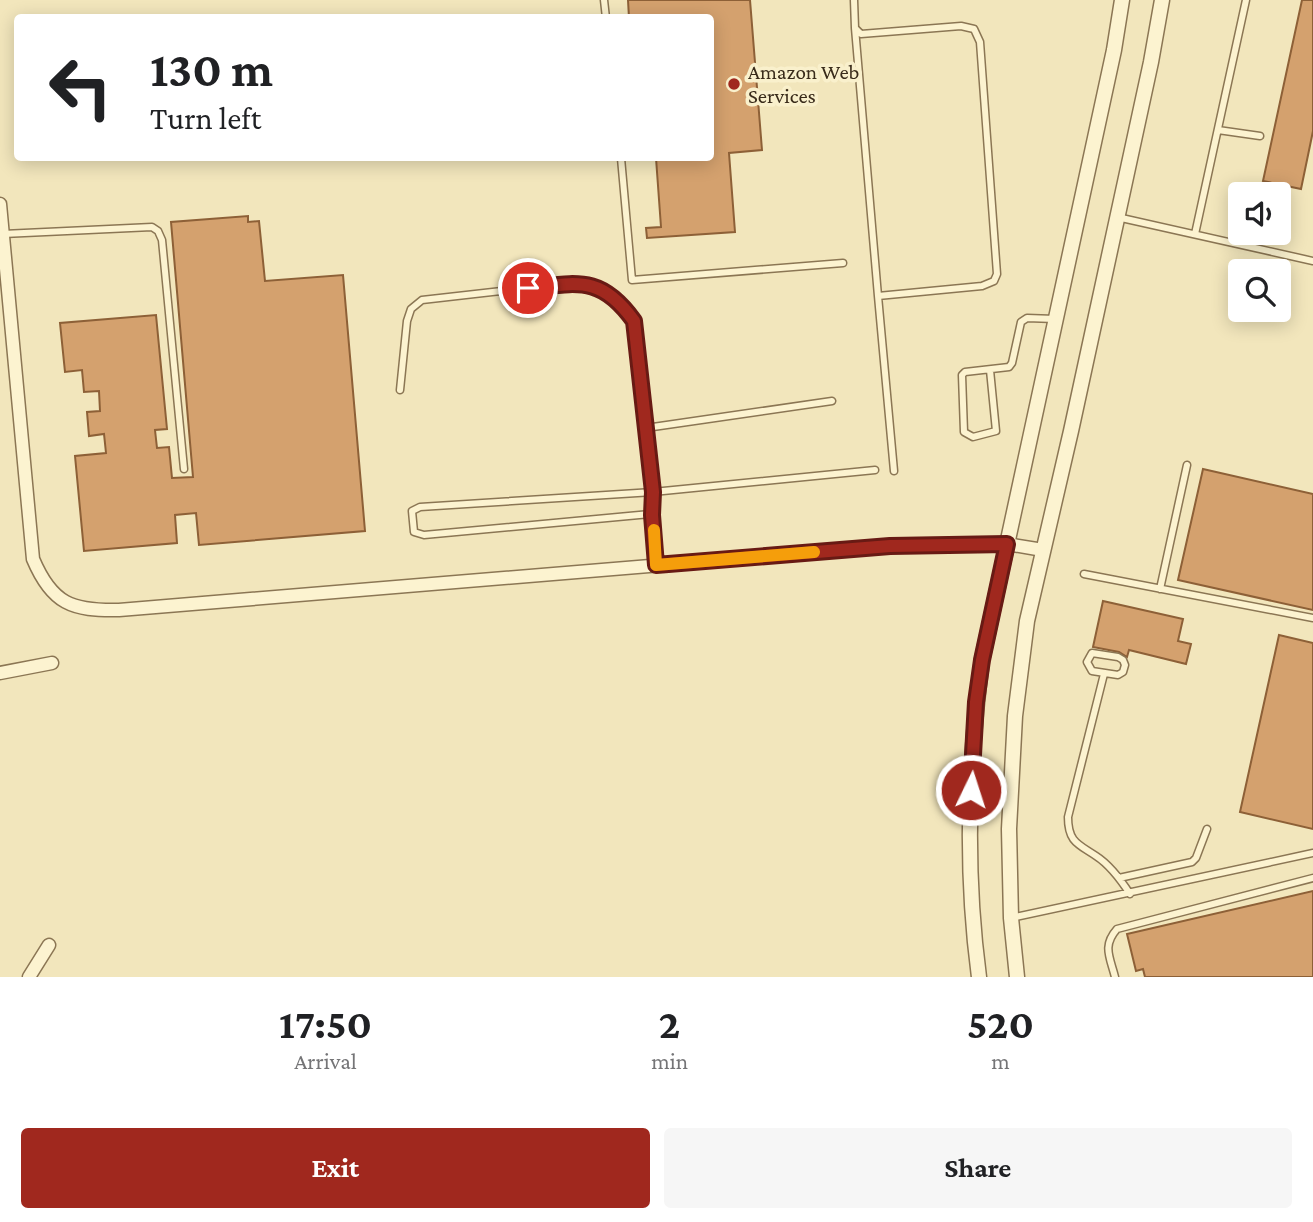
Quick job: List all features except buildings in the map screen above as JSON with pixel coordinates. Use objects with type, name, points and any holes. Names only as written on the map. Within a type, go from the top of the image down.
[{"type":"street","points":[[979,977],[971,913],[969,854],[971,779],[982,660],[1114,50],[1122,0]]},
{"type":"street","points":[[1017,977],[1011,918],[1009,829],[1014,730],[1027,621],[1071,431],[1162,0]]},
{"type":"street","points":[[0,204],[33,559],[43,581],[54,594],[70,604],[95,611],[119,610],[890,546],[1007,544],[1043,550]]},
{"type":"street","points":[[0,673],[52,663]]},
{"type":"street","points":[[29,977],[50,945]]},
{"type":"lane","points":[[854,0],[894,471]]},
{"type":"lane","points":[[1195,234],[1246,0]]},
{"type":"lane","points":[[855,28],[862,34],[868,34],[961,26],[974,29],[980,42],[997,274],[994,281],[982,286],[878,296]]},
{"type":"lane","points":[[1218,130],[1260,136]]},
{"type":"lane","points":[[621,161],[632,280],[843,263]]},
{"type":"lane","points":[[1117,217],[1313,261]]},
{"type":"lane","points":[[3,234],[152,228],[158,231],[162,240],[184,469]]},
{"type":"lane","points":[[400,390],[407,321],[411,309],[422,300],[581,282],[605,292],[624,307],[634,321],[653,492],[656,565]]},
{"type":"lane","points":[[990,370],[996,432],[973,436],[964,432],[962,375],[965,372],[1004,368],[1012,363],[1019,329],[1024,320],[1055,319]]},
{"type":"lane","points":[[646,428],[832,401]]},
{"type":"lane","points":[[1160,589],[1187,465]]},
{"type":"lane","points":[[652,515],[424,535],[414,532],[412,511],[420,507],[653,492],[875,470]]},
{"type":"lane","points":[[1084,574],[1313,618]]},
{"type":"lane","points":[[1092,653],[1118,657],[1125,662],[1120,674],[1104,674],[1092,671],[1089,667],[1087,662],[1092,653]]},
{"type":"lane","points":[[1104,674],[1072,801],[1068,829],[1078,846],[1096,856],[1119,878],[1130,894]]},
{"type":"lane","points":[[1119,878],[1192,862],[1207,829]]},
{"type":"lane","points":[[1011,918],[1313,853]]},
{"type":"lane","points":[[1115,977],[1107,946],[1108,940],[1117,929],[1313,878]]},
{"type":"slow traffic","points":[[654,530],[656,565],[814,552]]},
{"type":"place","name":"Amazon Web Services","points":[[734,84]]},
{"type":"route","points":[[528,288],[581,282],[605,292],[624,307],[634,321],[653,492],[656,565],[890,546],[1007,544],[982,660],[976,702],[971,790]]}]
